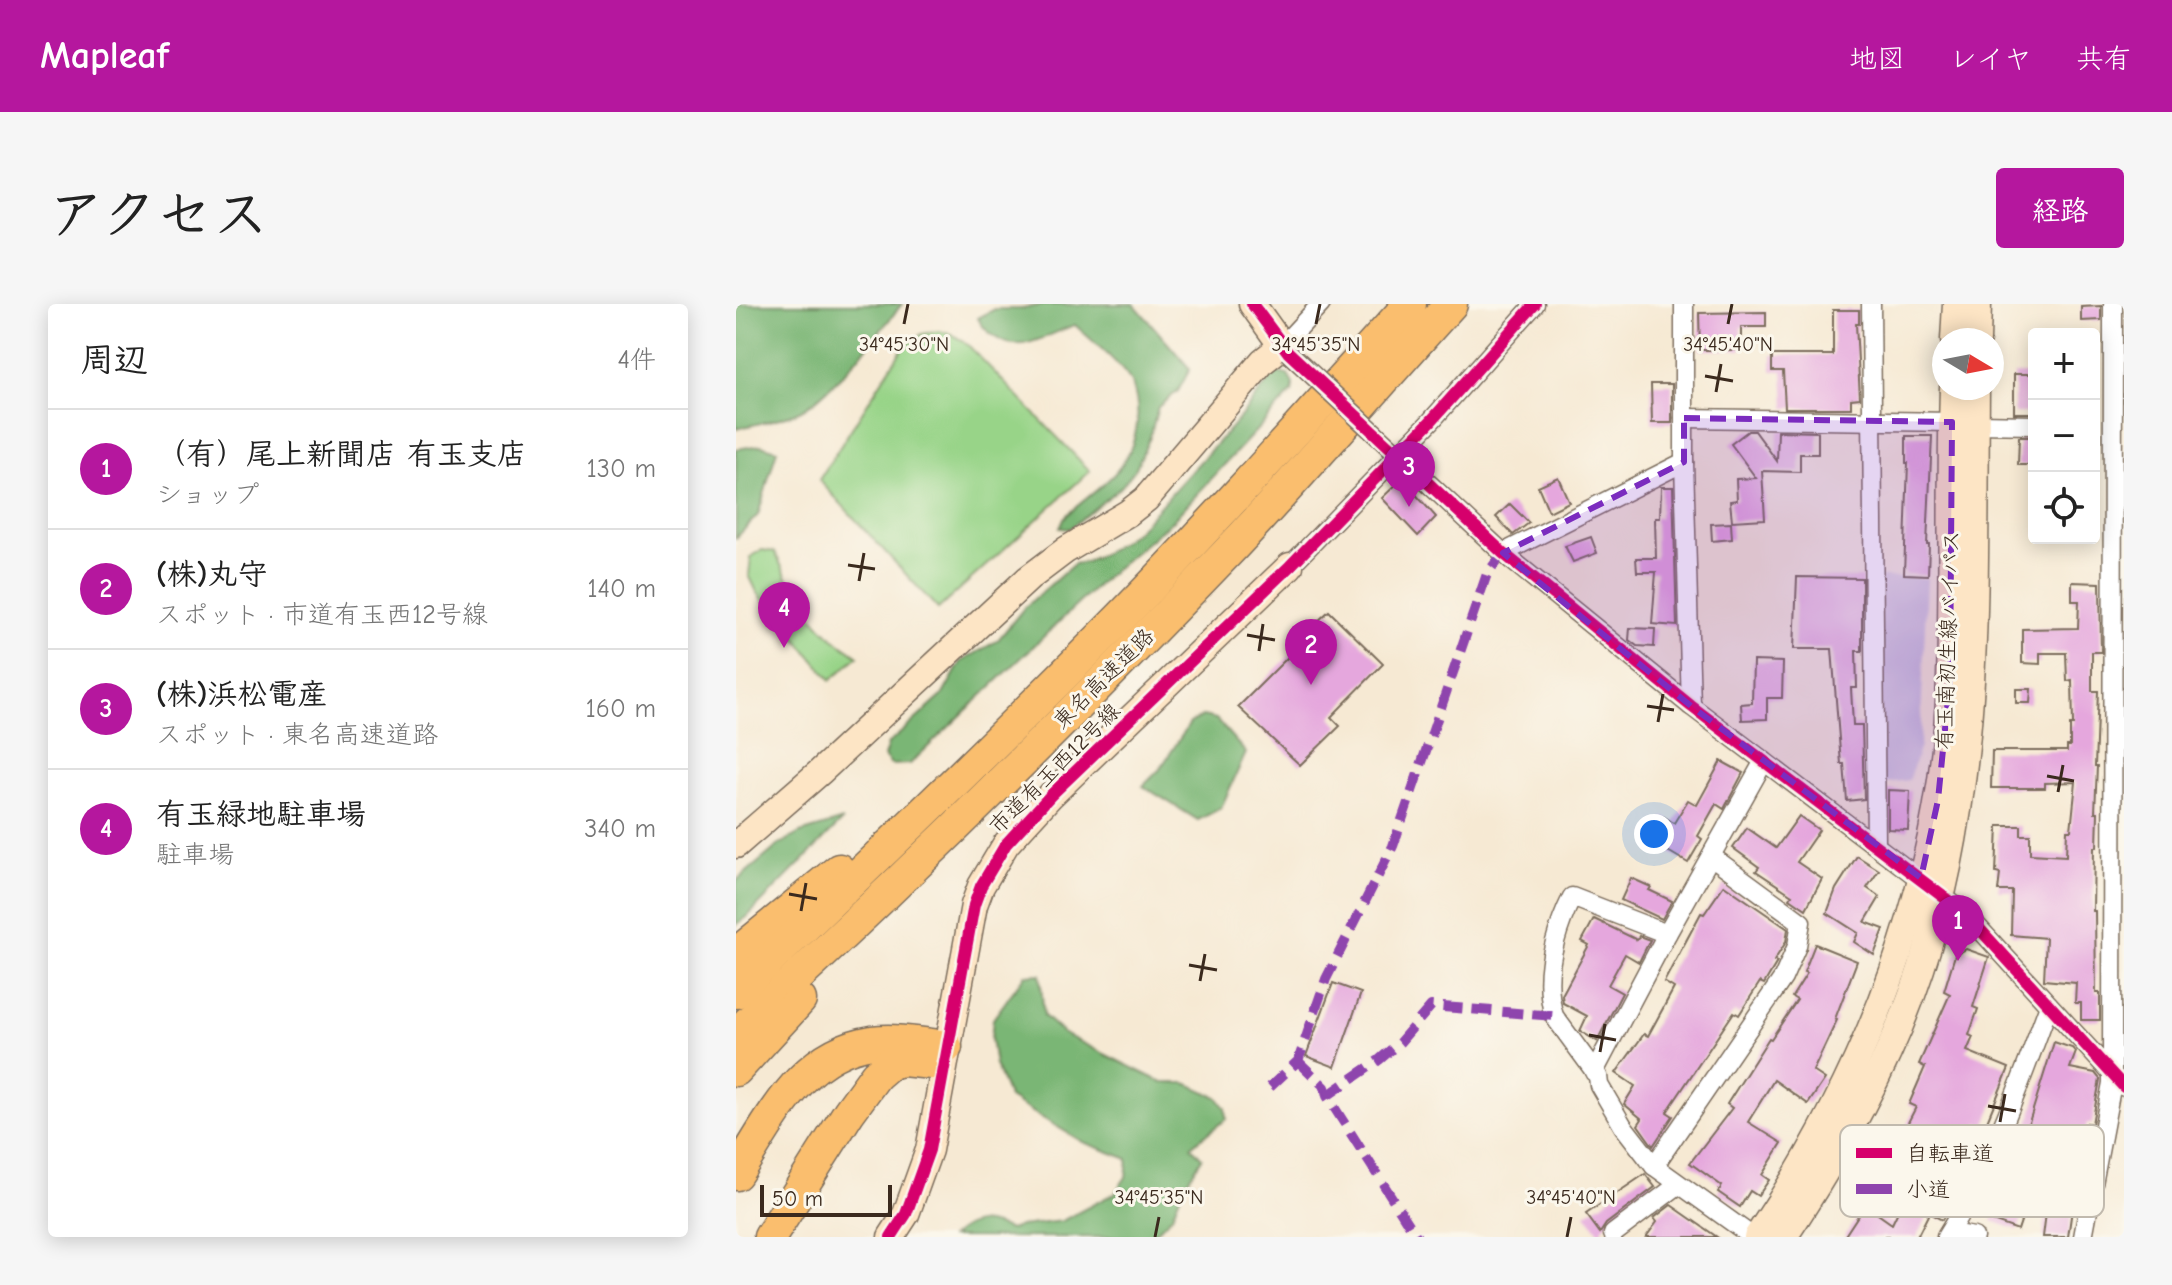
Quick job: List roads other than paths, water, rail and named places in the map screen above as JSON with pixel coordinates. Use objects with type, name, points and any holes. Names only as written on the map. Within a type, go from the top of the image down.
[{"type":"highway","name":"東名高速道路","points":[[736,1034],[980,780],[1410,304]]},
{"type":"highway","name":"東名高速道路","points":[[736,992],[980,780],[1225,554],[1451,304]]},
{"type":"highway","points":[[736,954],[797,901],[980,780]]},
{"type":"highway","points":[[736,1070],[980,780]]},
{"type":"highway","points":[[736,1174],[795,1084],[822,1063],[852,1047],[875,1042],[896,1041],[945,1056]]},
{"type":"highway","points":[[770,1237],[876,1075],[890,1063],[945,1056]]},
{"type":"street","points":[[1252,304],[1285,349],[1503,553],[1691,706],[1931,886],[1982,931],[2124,1087]]},
{"type":"street","points":[[736,845],[820,772],[1029,578],[1066,550],[1138,506],[1263,361],[1285,349],[1321,304]]},
{"type":"street","points":[[1290,566],[1431,421],[1535,304]]},
{"type":"street","points":[[1684,304],[1684,462],[1691,706]]},
{"type":"street","points":[[1871,304],[1876,844]]},
{"type":"street","points":[[1955,328],[1956,304]]},
{"type":"street","points":[[1977,328],[1978,304]]},
{"type":"street","points":[[2104,1131],[2110,1101],[2118,865],[2110,426],[2113,304]]},
{"type":"street","name":"有玉南初生線バイパス","points":[[1755,1237],[1791,1186],[1823,1128],[1954,839],[1973,682],[1964,423],[1957,400]]},
{"type":"street","name":"有玉南初生線バイパス","points":[[1964,423],[1972,400]]},
{"type":"street","points":[[1684,418],[2028,425]]},
{"type":"street","points":[[1503,553],[1684,462]]},
{"type":"street","name":"市道有玉西12号線","points":[[891,1237],[911,1203],[929,1150],[974,905],[992,863],[1051,795],[1290,566]]},
{"type":"street","points":[[1594,1072],[1764,761]]},
{"type":"street","points":[[1654,1166],[1783,978],[1799,935],[1801,922],[1711,856]]},
{"type":"street","name":"有玉南初生線バイパス","points":[[1850,1125],[1896,1034],[1922,968],[1931,886]]},
{"type":"street","points":[[1667,934],[1572,897],[1550,959],[1548,990],[1554,1016],[1594,1072],[1623,1126],[1654,1166],[1755,1237]]},
{"type":"street","points":[[2002,1125],[2049,1005]]},
{"type":"street","name":"有玉南初生線バイパス","points":[[1784,1237],[1840,1145]]},
{"type":"street","points":[[1613,1234],[1678,1185]]},
{"type":"street","points":[[1957,1217],[1947,1235],[1974,1237]]},
{"type":"street","points":[[2083,1237],[2087,1217]]},
{"type":"place","name":"(株)浜松電産","points":[[1409,507]]},
{"type":"place","name":"有玉緑地駐車場","points":[[784,648]]},
{"type":"place","name":"(株)丸守","points":[[1311,685]]},
{"type":"place","name":"（有）尾上新聞店 有玉支店","points":[[1958,961]]}]
